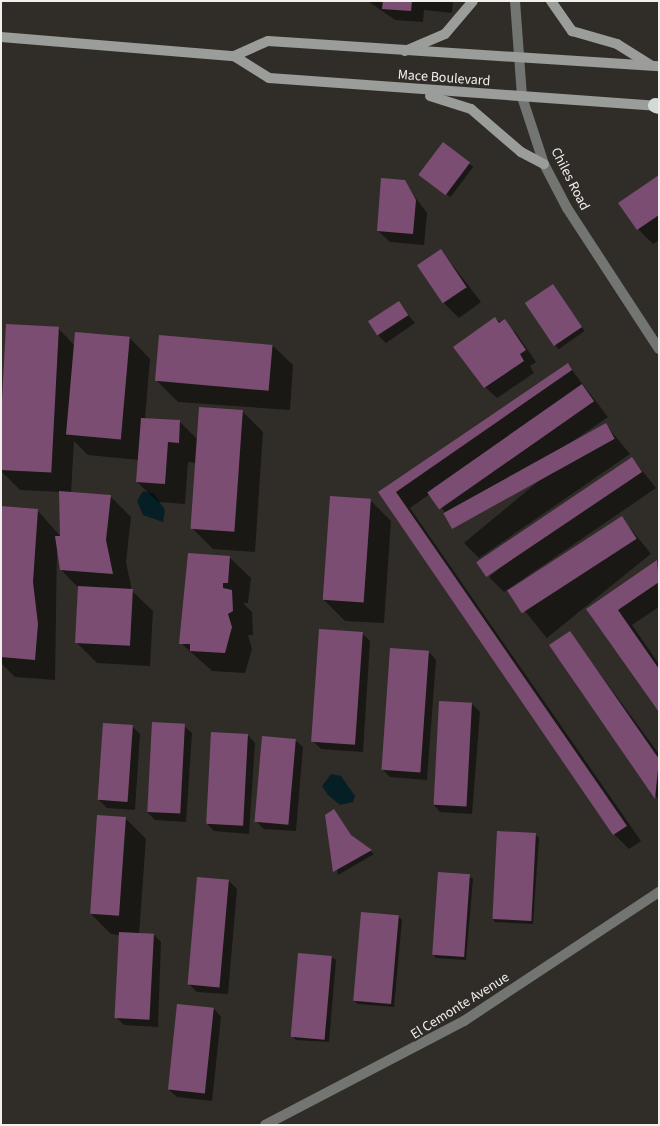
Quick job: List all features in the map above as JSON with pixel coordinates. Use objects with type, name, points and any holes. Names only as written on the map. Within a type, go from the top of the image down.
[{"type":"main road","points":[[402,52],[445,34],[473,1]]},
{"type":"main road","points":[[551,1],[572,31],[617,44],[655,66]]},
{"type":"main road","name":"Mace Boulevard","points":[[1,37],[234,56],[269,78],[410,90],[658,106]]},
{"type":"main road","name":"Mace Boulevard","points":[[234,56],[268,41],[402,52],[655,66]]},
{"type":"main road","points":[[410,90],[471,110],[521,152],[544,164]]},
{"type":"street","name":"Chiles Road","points":[[515,1],[522,97],[544,164],[567,208],[659,349]]},
{"type":"street","name":"El Cemonte Avenue","points":[[265,1125],[281,1121],[464,1021],[658,895]]},
{"type":"water","points":[[143,491],[154,494],[165,510],[163,522],[143,515],[137,501]]},
{"type":"water","points":[[331,774],[341,776],[355,796],[353,802],[340,805],[328,795],[322,786]]},
{"type":"building","points":[[383,1],[412,1],[411,11],[382,9]]},
{"type":"building","points":[[443,142],[470,162],[445,195],[418,175]]},
{"type":"building","points":[[659,175],[659,215],[637,230],[618,203]]},
{"type":"building","points":[[381,178],[405,180],[416,200],[413,234],[377,231]]},
{"type":"building","points":[[441,249],[467,287],[443,303],[417,265]]},
{"type":"building","points":[[553,284],[582,327],[554,346],[525,303]]},
{"type":"building","points":[[399,301],[408,315],[377,335],[368,321]]},
{"type":"building","points":[[495,317],[499,323],[505,319],[526,350],[520,354],[524,361],[484,388],[453,347]]},
{"type":"building","points":[[6,324],[59,327],[51,473],[1,470],[1,419]]},
{"type":"building","points":[[75,332],[130,337],[121,439],[66,435]]},
{"type":"building","points":[[159,335],[273,345],[269,391],[155,381]]},
{"type":"building","points":[[568,363],[572,370],[396,492],[627,826],[613,835],[378,492]]},
{"type":"building","points":[[582,384],[594,401],[439,510],[427,492]]},
{"type":"building","points":[[199,407],[243,410],[234,532],[190,529]]},
{"type":"building","points":[[141,418],[180,420],[179,443],[168,442],[165,484],[136,482]]},
{"type":"building","points":[[606,423],[615,439],[452,529],[443,513]]},
{"type":"building","points":[[632,457],[642,472],[486,577],[476,562]]},
{"type":"building","points":[[59,491],[111,495],[106,540],[113,574],[60,570],[55,536],[60,536]]},
{"type":"building","points":[[330,496],[371,499],[364,603],[323,600]]},
{"type":"building","points":[[1,506],[38,509],[33,582],[38,624],[35,660],[1,657]]},
{"type":"building","points":[[622,516],[637,539],[522,613],[507,591]]},
{"type":"building","points":[[188,553],[230,556],[228,583],[223,583],[223,588],[232,590],[233,611],[228,614],[232,627],[225,653],[190,651],[190,644],[179,644]]},
{"type":"building","points":[[657,560],[659,582],[618,610],[659,669],[659,712],[586,609]]},
{"type":"building","points":[[78,586],[133,589],[130,646],[75,643]]},
{"type":"building","points":[[319,629],[363,632],[355,745],[311,742]]},
{"type":"building","points":[[570,631],[659,759],[655,799],[549,645]]},
{"type":"building","points":[[390,648],[429,651],[420,772],[381,770]]},
{"type":"building","points":[[439,701],[472,703],[467,807],[434,805]]},
{"type":"building","points":[[152,722],[185,724],[180,814],[147,812]]},
{"type":"building","points":[[103,723],[133,725],[128,802],[98,800]]},
{"type":"building","points":[[211,732],[248,734],[243,826],[206,824]]},
{"type":"building","points":[[262,736],[296,739],[288,825],[255,822]]},
{"type":"building","points":[[334,809],[351,835],[372,850],[333,872],[325,815]]},
{"type":"building","points":[[97,815],[126,817],[119,916],[90,914]]},
{"type":"building","points":[[497,831],[536,833],[531,921],[492,919]]},
{"type":"building","points":[[438,872],[470,874],[464,957],[432,955]]},
{"type":"building","points":[[197,877],[229,880],[219,987],[188,985]]},
{"type":"building","points":[[361,912],[399,915],[391,1004],[353,1001]]},
{"type":"building","points":[[119,932],[154,934],[149,1020],[114,1018]]},
{"type":"building","points":[[298,953],[332,956],[325,1040],[291,1037]]},
{"type":"building","points":[[177,1004],[214,1008],[205,1093],[168,1090]]}]
